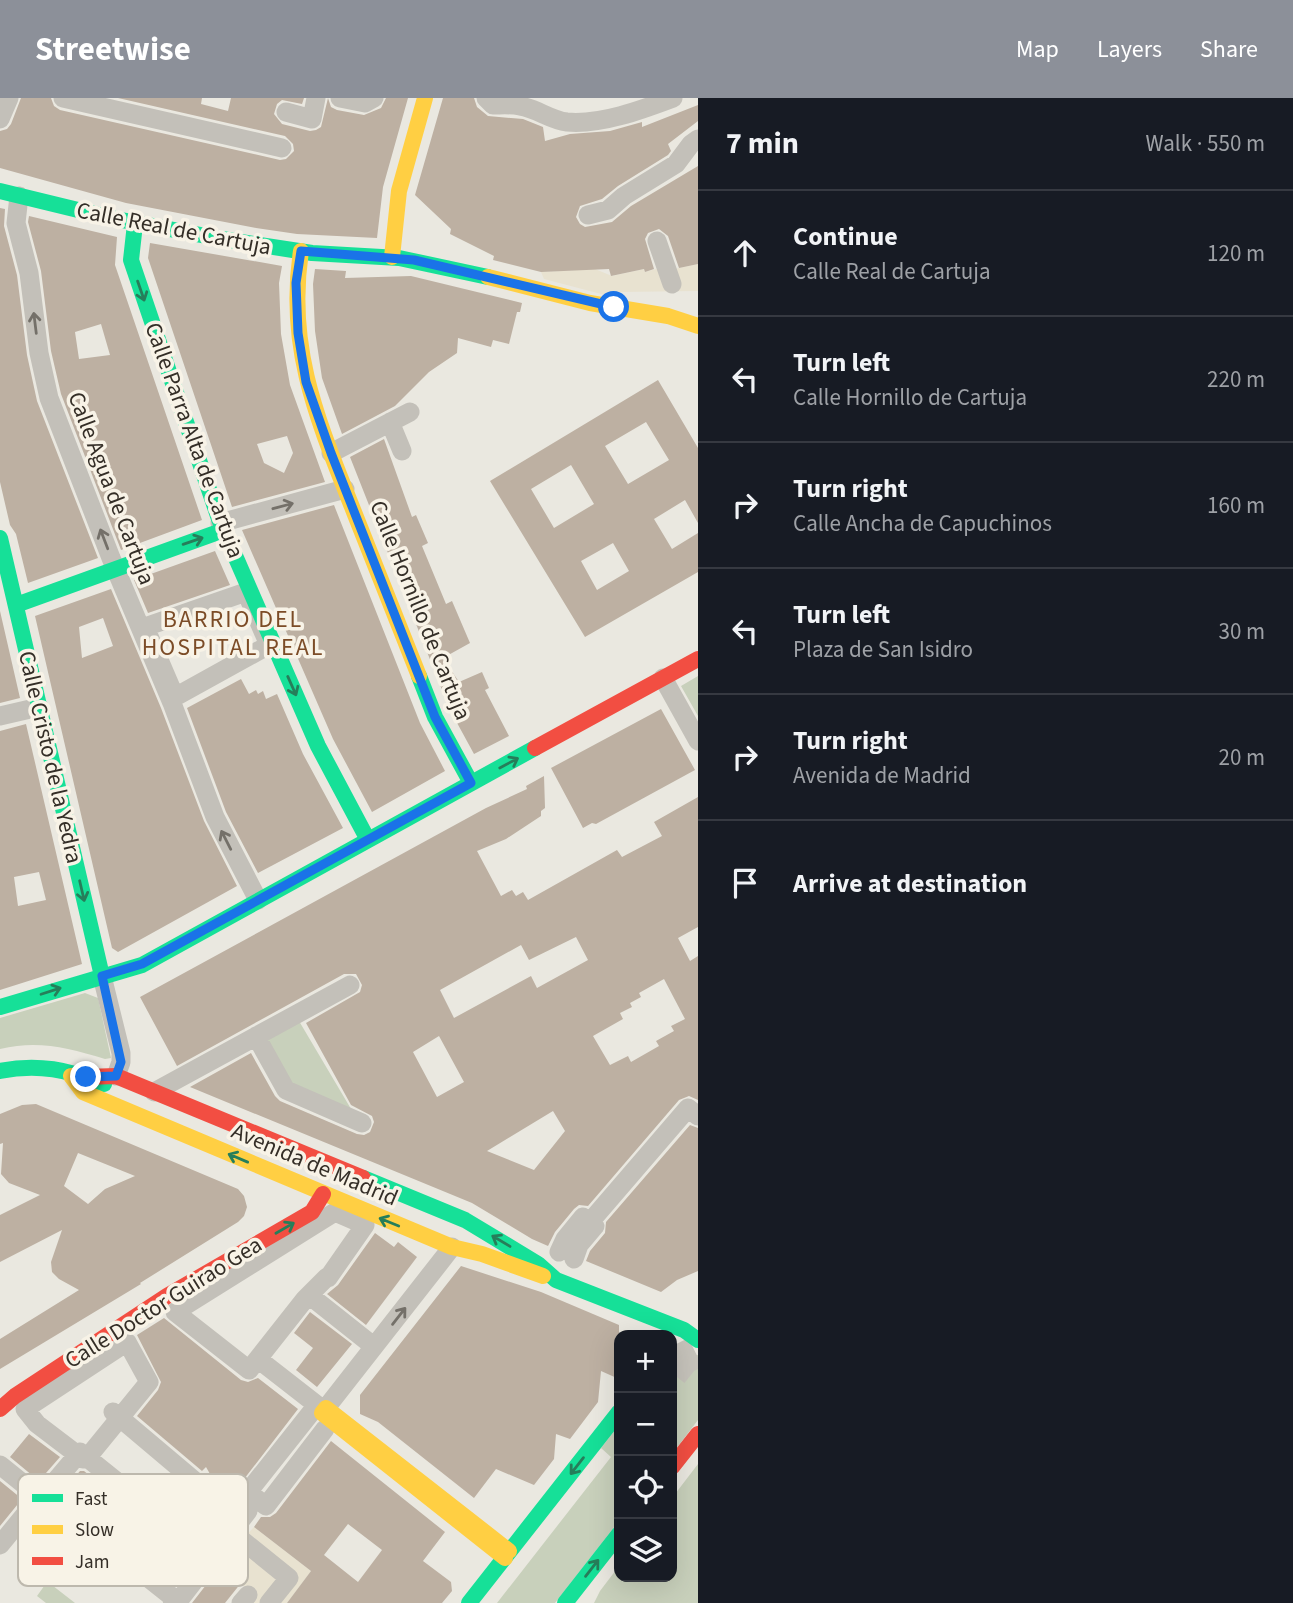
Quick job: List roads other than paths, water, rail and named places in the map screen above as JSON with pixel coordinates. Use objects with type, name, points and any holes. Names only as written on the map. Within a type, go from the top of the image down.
[{"type":"street","points":[[0,119],[9,98]]},
{"type":"street","points":[[63,98],[282,148]]},
{"type":"street","points":[[286,112],[312,120],[316,98]]},
{"type":"street","points":[[340,98],[365,103],[373,98]]},
{"type":"street","points":[[392,257],[399,191],[425,98]]},
{"type":"street","points":[[486,98],[493,105],[521,106],[568,122],[597,120],[673,98]]},
{"type":"street","points":[[588,215],[608,210],[624,196],[676,164],[698,139]]},
{"type":"street","name":"Calle Real de Cartuja","points":[[0,191],[135,224],[301,251],[392,257],[415,253],[604,302]]},
{"type":"street","name":"Calle Agua de Cartuja","points":[[19,196],[16,223],[29,273],[39,353],[50,398],[215,817],[258,900]]},
{"type":"street","name":"Calle Parra Alta de Cartuja","points":[[135,224],[131,260],[222,526],[318,746],[368,840]]},
{"type":"street","points":[[657,241],[672,284]]},
{"type":"street","name":"Calle Hornillo de Cartuja","points":[[301,251],[296,283],[298,333],[306,382],[331,453],[435,717],[471,783]]},
{"type":"street","points":[[604,302],[682,308],[698,317]]},
{"type":"street","points":[[604,302],[659,313],[698,326]]},
{"type":"street","points":[[331,453],[410,412]]},
{"type":"street","points":[[390,422],[402,451]]},
{"type":"street","points":[[16,605],[222,526],[345,488]]},
{"type":"street","name":"Calle Cristo de la Yedra","points":[[0,538],[102,976]]},
{"type":"street","points":[[246,592],[269,645],[175,697],[145,628],[246,592]]},
{"type":"street","points":[[172,703],[274,646]]},
{"type":"street","points":[[0,1007],[142,964],[698,659]]},
{"type":"street","points":[[663,678],[698,741]]},
{"type":"street","points":[[0,716],[39,707]]},
{"type":"street","points":[[102,976],[121,1053],[116,1076]]},
{"type":"street","points":[[154,1092],[350,985]]},
{"type":"street","points":[[256,1036],[286,1090],[362,1123]]},
{"type":"street","name":"Avenida de Madrid","points":[[0,1072],[22,1066],[48,1066],[86,1077],[482,1254],[688,1326],[698,1340]]},
{"type":"street","name":"Avenida de Madrid","points":[[67,1071],[83,1092],[323,1194],[454,1240]]},
{"type":"street","name":"Avenida de Madrid","points":[[86,1077],[116,1076],[465,1220],[538,1264],[556,1280]]},
{"type":"street","points":[[567,1255],[595,1226],[590,1222],[688,1108],[698,1116]]},
{"type":"street","name":"Calle Doctor Guirao Gea","points":[[0,1409],[23,1390],[167,1296],[312,1212],[323,1194]]},
{"type":"street","points":[[335,1212],[365,1225],[328,1279],[327,1277],[309,1295],[258,1359],[249,1370],[175,1312],[335,1212]]},
{"type":"street","points":[[248,1510],[454,1240]]},
{"type":"street","points":[[309,1295],[367,1341]]},
{"type":"street","points":[[677,1340],[688,1326]]},
{"type":"street","points":[[63,1474],[81,1455],[117,1415],[149,1382],[127,1342],[25,1409],[37,1424],[81,1455],[105,1474]]},
{"type":"street","points":[[258,1359],[323,1414],[507,1555]]},
{"type":"street","points":[[117,1415],[180,1474]]},
{"type":"street","points":[[469,1603],[614,1418]]},
{"type":"street","points":[[677,1461],[698,1434]]},
{"type":"street","points":[[486,1603],[606,1452]]},
{"type":"street","points":[[0,1465],[18,1479]]},
{"type":"street","points":[[0,1545],[18,1523]]},
{"type":"street","points":[[248,1538],[289,1578],[269,1603]]},
{"type":"street","points":[[565,1603],[614,1540]]},
{"type":"street","points":[[158,1586],[175,1603],[189,1586]]},
{"type":"tunnel","points":[[677,1367],[684,1358],[698,1351]]},
{"type":"district","name":"BARRIO DEL HOSPITAL REAL","points":[[233,633]]}]
